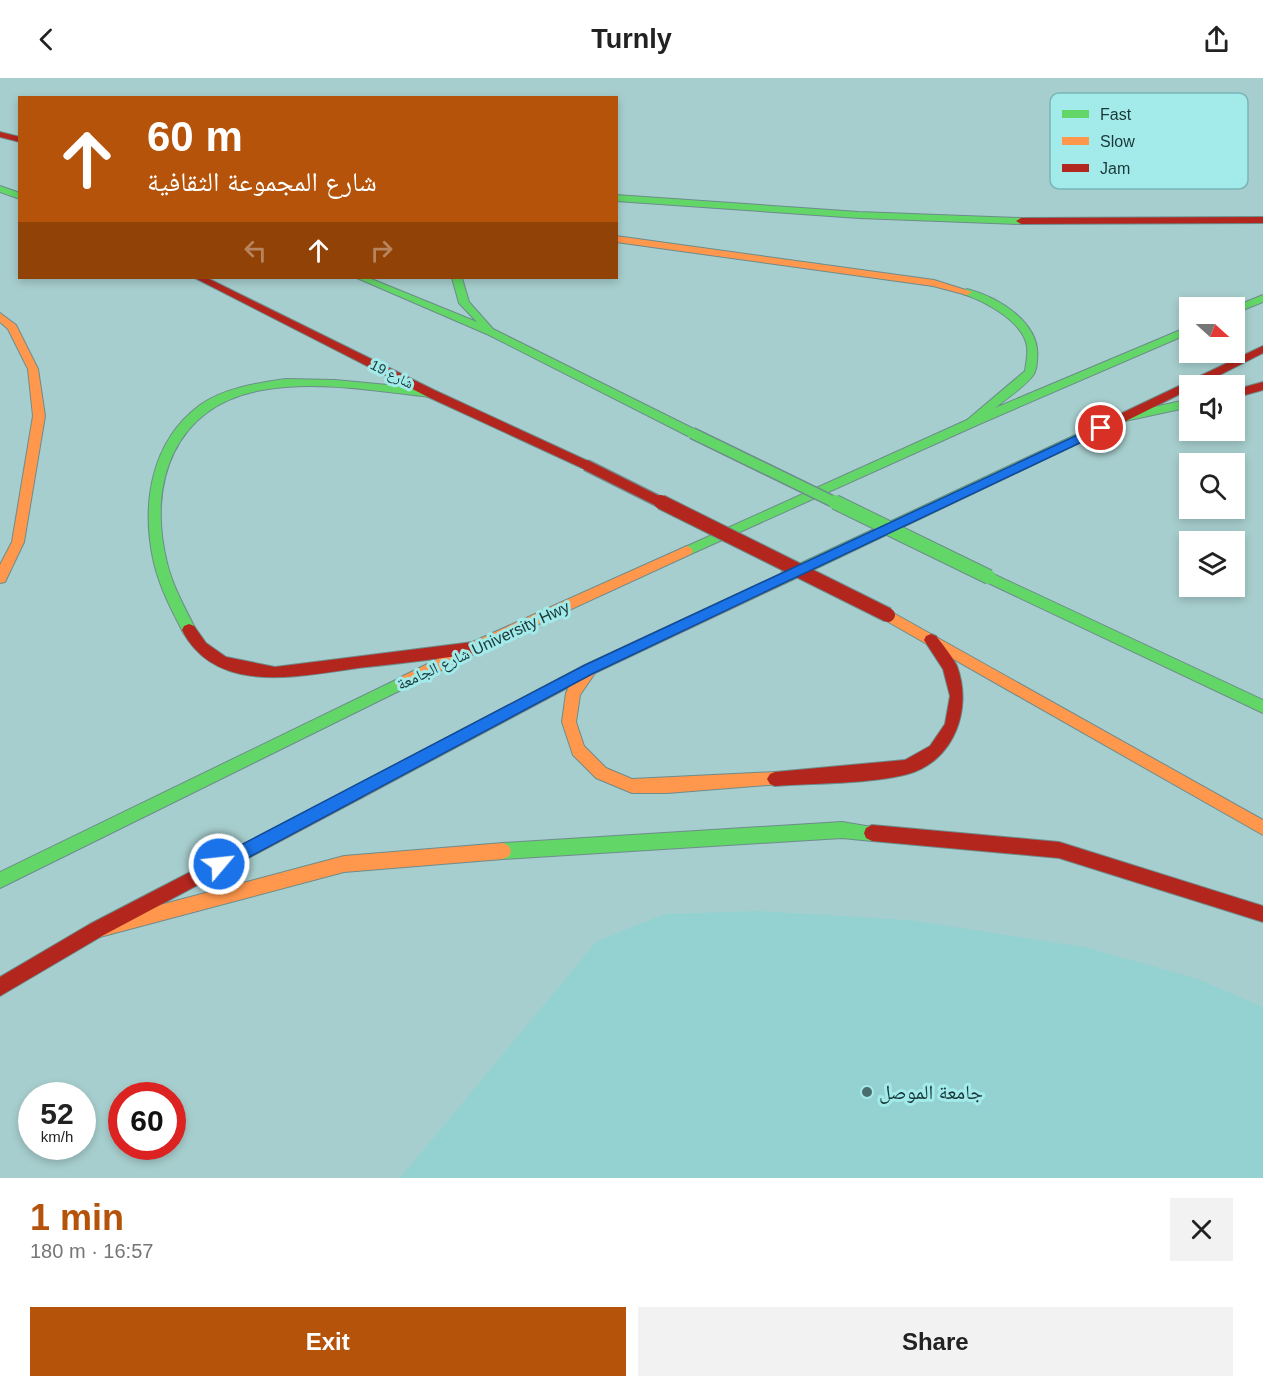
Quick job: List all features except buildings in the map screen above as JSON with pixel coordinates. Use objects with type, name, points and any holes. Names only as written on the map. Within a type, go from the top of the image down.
[{"type":"main road","points":[[0,134],[18,139]]},
{"type":"main road","points":[[0,189],[18,195]]},
{"type":"main road","points":[[618,198],[1023,222],[1175,223],[1263,220]]},
{"type":"main road","points":[[618,239],[934,283],[976,294],[1012,315],[1032,344],[1030,372],[971,423]]},
{"type":"main road","name":"شارع 19","points":[[202,279],[430,393],[586,465],[888,615],[1263,828]]},
{"type":"main road","points":[[364,279],[493,333],[989,578],[1263,707]]},
{"type":"main road","points":[[457,279],[464,303],[493,333]]},
{"type":"main road","points":[[1245,305],[1263,298]]},
{"type":"main road","points":[[0,316],[12,327],[33,369],[39,416],[18,542],[0,578]]},
{"type":"main road","name":"شارع الجامعة University Hwy","points":[[0,880],[473,648],[971,423],[1179,334]]},
{"type":"main road","points":[[0,987],[96,930],[590,669],[1263,349]]},
{"type":"main road","points":[[430,393],[294,383],[269,384],[243,389],[219,399],[197,413],[179,429],[166,447],[157,476],[153,507],[153,537],[159,568],[187,629],[201,647],[221,661],[246,670],[275,673],[473,648]]},
{"type":"main road","points":[[1245,391],[1263,386]]},
{"type":"main road","points":[[1122,418],[1179,405]]},
{"type":"main road","points":[[590,669],[573,693],[569,722],[578,750],[601,773],[632,786],[666,786],[871,772],[907,767],[935,750],[952,726],[957,696],[950,667],[931,640]]},
{"type":"main road","points":[[96,930],[344,864],[585,844],[842,830],[1059,850],[1263,914]]},
{"type":"shaded area","name":"جامعة الموصل","points":[[758,911],[909,920],[1084,947],[1195,978],[1263,1007],[1263,1178],[400,1178],[597,941],[665,914]]},
{"type":"traffic: fast","points":[[0,189],[18,195]]},
{"type":"traffic: fast","points":[[618,198],[859,215],[1021,221]]},
{"type":"traffic: fast","points":[[364,279],[493,333],[692,433]]},
{"type":"traffic: fast","points":[[457,279],[464,303],[488,328]]},
{"type":"traffic: fast","points":[[967,292],[1005,311],[1028,335],[1033,350],[1030,372],[971,423]]},
{"type":"traffic: fast","points":[[1245,305],[1263,298]]},
{"type":"traffic: fast","points":[[687,551],[971,423],[1179,334]]},
{"type":"traffic: fast","points":[[189,630],[172,598],[161,564],[154,528],[155,493],[163,460],[179,431],[204,407],[240,391],[263,386],[286,383],[335,383],[430,393]]},
{"type":"traffic: fast","points":[[787,576],[1122,418],[1179,405]]},
{"type":"traffic: fast","points":[[692,433],[989,577]]},
{"type":"traffic: fast","points":[[989,577],[1263,707]]},
{"type":"traffic: fast","points":[[0,880],[402,683]]},
{"type":"traffic: fast","points":[[503,851],[842,830],[872,833]]},
{"type":"traffic: slow","points":[[618,239],[934,283],[967,292]]},
{"type":"traffic: slow","points":[[0,316],[12,327],[33,369],[39,416],[18,542],[0,578]]},
{"type":"traffic: slow","points":[[402,683],[473,648],[687,551]]},
{"type":"traffic: slow","points":[[358,792],[590,669],[787,576]]},
{"type":"traffic: slow","points":[[888,615],[1263,828]]},
{"type":"traffic: slow","points":[[590,669],[573,693],[569,722],[578,750],[601,773],[632,786],[775,779]]},
{"type":"traffic: slow","points":[[96,930],[344,864],[503,851]]},
{"type":"traffic: jam","points":[[0,134],[18,139]]},
{"type":"traffic: jam","points":[[1021,221],[1263,220]]},
{"type":"traffic: jam","points":[[202,279],[430,393],[586,465]]},
{"type":"traffic: jam","points":[[1122,418],[1263,349]]},
{"type":"traffic: jam","points":[[1245,391],[1263,386]]},
{"type":"traffic: jam","points":[[586,465],[888,615]]},
{"type":"traffic: jam","points":[[189,630],[201,647],[222,662],[241,668],[275,673],[473,648]]},
{"type":"traffic: jam","points":[[775,779],[907,767],[935,751],[952,726],[957,696],[950,667],[931,640]]},
{"type":"traffic: jam","points":[[0,987],[96,930],[358,792]]},
{"type":"traffic: jam","points":[[872,833],[1059,850],[1263,914]]},
{"type":"place","name":"جامعة الموصل","points":[[867,1092]]},
{"type":"route","points":[[219,864],[590,669],[1101,428]]}]
